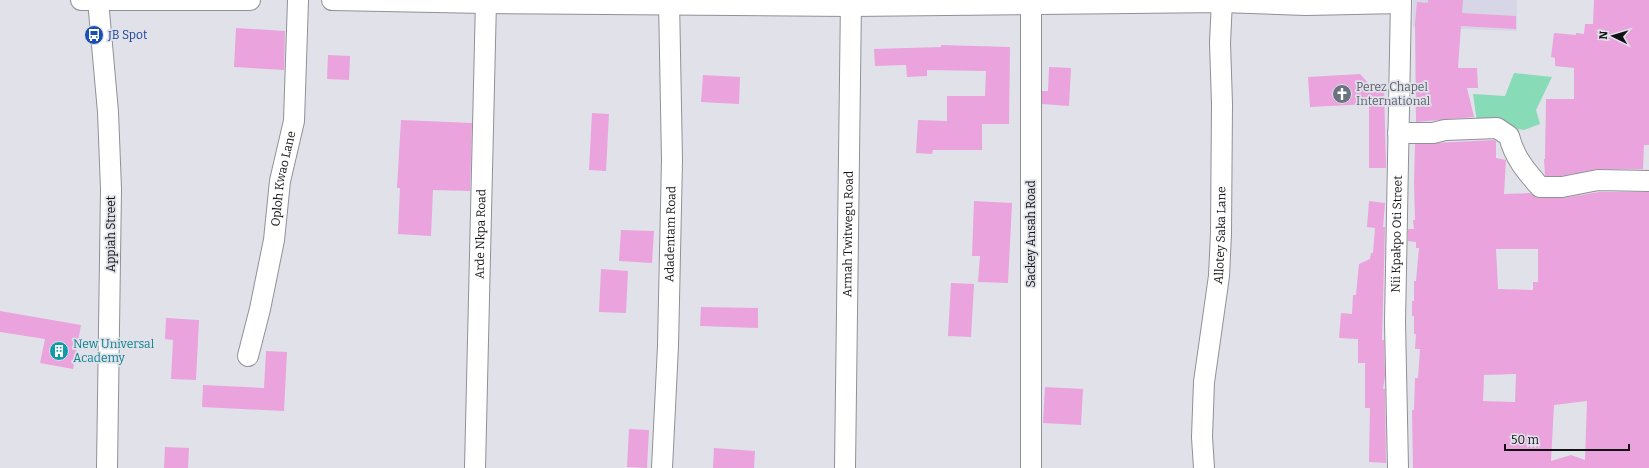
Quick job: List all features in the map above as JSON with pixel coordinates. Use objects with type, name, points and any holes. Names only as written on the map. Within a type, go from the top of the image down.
[{"type":"street","points":[[92,0],[250,0]]},
{"type":"street","name":"Appiah Street","points":[[92,0],[108,112],[112,189],[107,468]]},
{"type":"street","name":"Oploh Kwao Lane","points":[[248,356],[260,309],[274,240],[280,181],[294,121],[298,0]]},
{"type":"street","points":[[332,0],[851,3],[1222,1],[1306,5],[1401,2]]},
{"type":"street","name":"Allotey Saka Lane","points":[[1204,468],[1202,437],[1204,382],[1219,276],[1221,233],[1222,104],[1220,43],[1222,1]]},
{"type":"street","name":"Arde Nkpa Road","points":[[474,468],[486,2]]},
{"type":"street","name":"Adadentam Road","points":[[662,468],[668,346],[672,160],[669,2]]},
{"type":"street","name":"Sackey Ansah Road","points":[[1030,468],[1031,2]]},
{"type":"street","name":"Nii Kpakpo Oti Street","points":[[1398,468],[1395,322],[1401,2]]},
{"type":"street","name":"Armah Twitwegu Road","points":[[845,468],[851,3]]},
{"type":"street","points":[[1398,134],[1497,128],[1509,136],[1512,150],[1524,170],[1540,188],[1562,187],[1598,180],[1649,181]]},
{"type":"shaded area","points":[[1413,0],[1517,0],[1517,31],[1413,27]]},
{"type":"green space","points":[[1514,73],[1552,77],[1536,110],[1540,124],[1524,130],[1477,122],[1473,94],[1505,96]]},
{"type":"building","points":[[1428,0],[1463,0],[1462,13],[1516,16],[1516,29],[1461,26],[1458,68],[1477,68],[1478,88],[1467,88],[1474,117],[1416,122],[1415,24],[1417,2],[1428,3]]},
{"type":"building","points":[[1594,0],[1649,0],[1649,145],[1644,145],[1643,169],[1598,169],[1561,176],[1545,176],[1544,159],[1546,99],[1574,99],[1574,68],[1555,66],[1555,58],[1551,57],[1554,33],[1576,35],[1576,33],[1584,34],[1585,24],[1593,24]]},
{"type":"building","points":[[236,28],[285,31],[284,70],[234,67]]},
{"type":"building","points":[[941,45],[1010,47],[1009,124],[982,124],[982,150],[933,150],[932,154],[916,153],[918,120],[947,121],[947,96],[985,96],[986,71],[927,70],[927,76],[907,77],[906,65],[875,66],[874,49],[941,47]]},
{"type":"building","points":[[328,55],[350,56],[349,80],[327,79]]},
{"type":"building","points":[[1049,67],[1071,68],[1069,106],[1042,104],[1042,91],[1048,91]]},
{"type":"building","points":[[1360,74],[1369,84],[1384,84],[1386,168],[1369,168],[1369,104],[1310,107],[1308,77]]},
{"type":"building","points":[[703,75],[740,77],[739,104],[701,102]]},
{"type":"building","points":[[592,113],[609,114],[606,171],[589,170]]},
{"type":"building","points":[[401,120],[472,123],[470,191],[433,190],[431,236],[398,234],[400,188],[397,188]]},
{"type":"building","points":[[1496,141],[1496,158],[1506,160],[1504,194],[1530,193],[1535,197],[1540,198],[1562,198],[1599,192],[1649,192],[1649,468],[1413,468],[1412,410],[1414,410],[1415,378],[1418,378],[1420,349],[1415,349],[1416,334],[1414,334],[1412,301],[1414,301],[1414,281],[1416,281],[1419,248],[1416,248],[1416,242],[1408,241],[1408,229],[1414,229],[1413,220],[1415,220],[1415,144]],"holes":[[[1496,249],[1538,249],[1538,282],[1533,282],[1533,290],[1498,289]],[[1516,374],[1515,402],[1483,401],[1484,375]],[[1587,401],[1585,460],[1571,455],[1551,461],[1554,405]]]},
{"type":"building","points":[[974,201],[1012,203],[1008,283],[978,282],[980,256],[972,256]]},
{"type":"building","points":[[1369,201],[1385,203],[1383,227],[1385,227],[1382,340],[1384,340],[1385,376],[1383,389],[1385,389],[1386,463],[1369,462],[1370,408],[1365,408],[1365,363],[1358,363],[1358,339],[1339,338],[1341,313],[1352,314],[1353,295],[1356,295],[1359,264],[1370,259],[1371,253],[1373,253],[1375,228],[1367,227]]},
{"type":"building","points":[[621,230],[654,231],[652,263],[619,261]]},
{"type":"building","points":[[601,269],[628,271],[626,313],[599,312]]},
{"type":"building","points":[[951,283],[974,284],[971,337],[948,336]]},
{"type":"building","points":[[701,307],[758,308],[758,328],[700,326]]},
{"type":"building","name":"New Universal Academy","points":[[0,311],[81,325],[73,369],[40,363],[45,339],[0,332]]},
{"type":"building","points":[[166,318],[199,320],[196,380],[171,379],[173,340],[165,339]]},
{"type":"building","points":[[266,351],[287,352],[284,411],[202,407],[203,385],[264,388]]},
{"type":"building","points":[[1045,387],[1083,389],[1081,425],[1043,423]]},
{"type":"building","points":[[629,429],[649,430],[647,468],[627,467]]},
{"type":"building","points":[[165,447],[189,448],[188,468],[164,468]]},
{"type":"building","points":[[714,448],[755,451],[754,468],[713,468]]},
{"type":"place","name":"JB Spot","points":[[94,35]]},
{"type":"place","name":"Perez Chapel International","points":[[1342,94]]},
{"type":"place","name":"New Universal Academy","points":[[59,351]]}]
